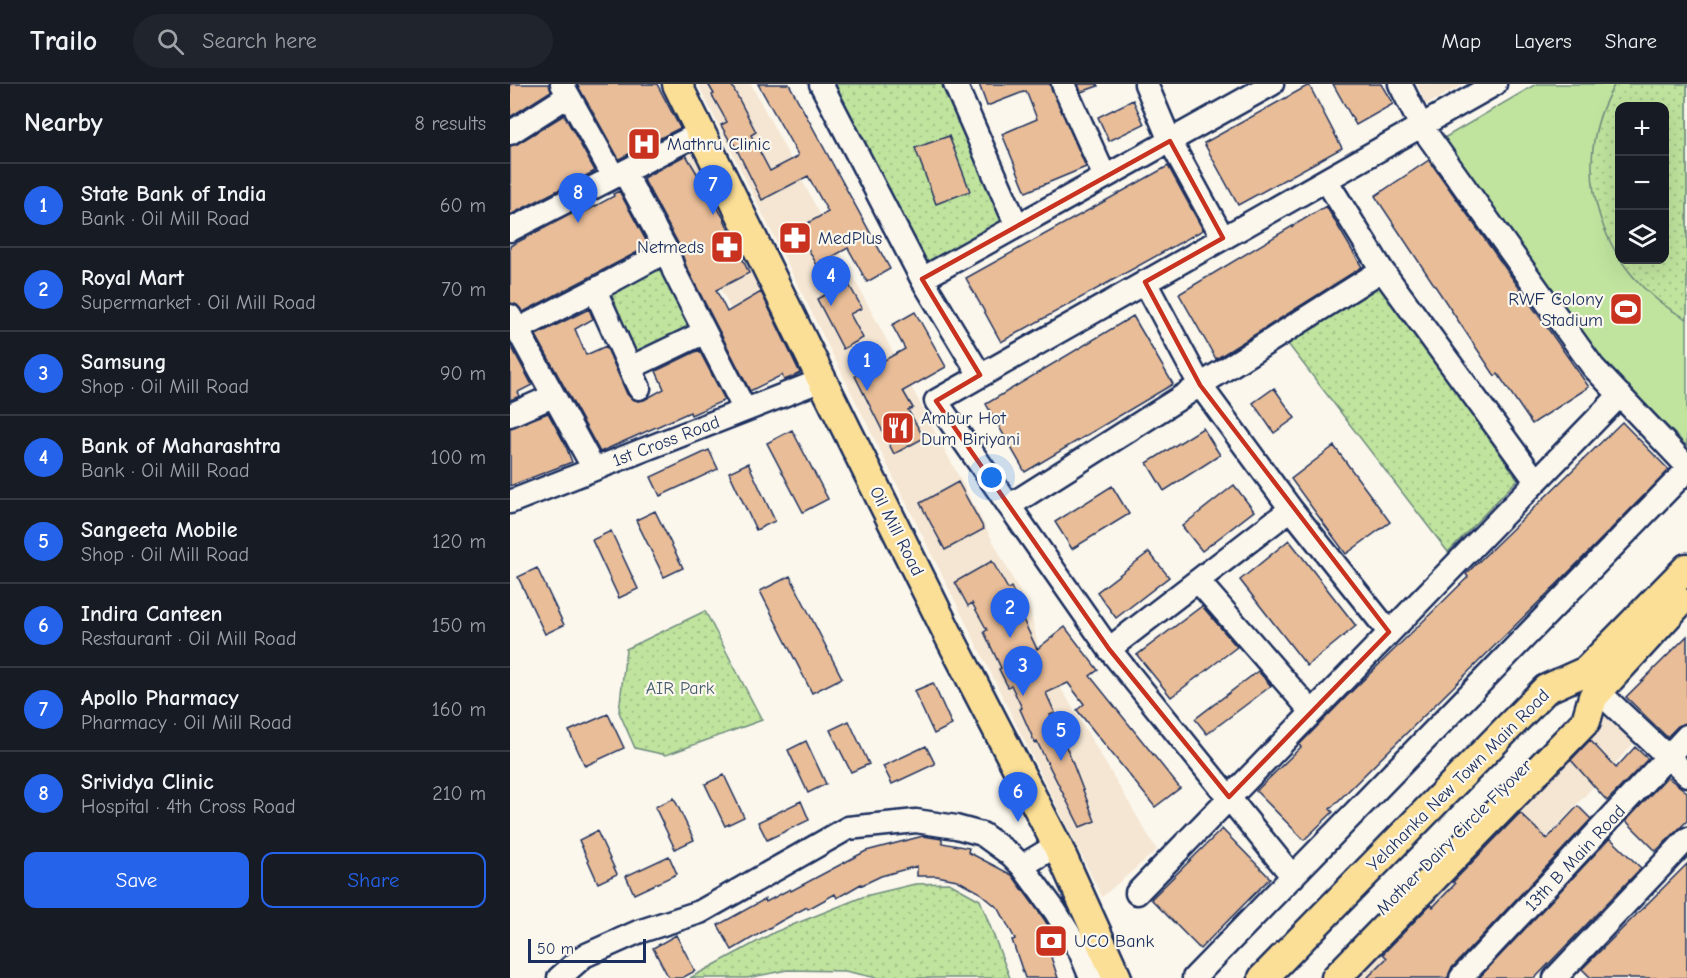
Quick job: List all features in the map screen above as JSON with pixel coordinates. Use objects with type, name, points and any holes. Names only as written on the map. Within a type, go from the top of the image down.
[{"type":"main road","name":"Oil Mill Road","points":[[677,84],[951,640],[1057,845],[1117,978]]},
{"type":"main road","name":"Yelahanka New Town Main Road","points":[[1333,958],[1586,721],[1593,686],[1687,568]]},
{"type":"main road","name":"Yelahanka New Town Main Road","points":[[1263,978],[1546,689],[1593,686],[1687,593]]},
{"type":"main road","name":"Mother Dairy Circle Flyover","points":[[1315,978],[1593,686]]},
{"type":"main road","name":"Mother Dairy Circle Flyover","points":[[1289,978],[1333,958]]},
{"type":"street","points":[[820,84],[922,279],[981,375]]},
{"type":"street","points":[[955,84],[1017,226]]},
{"type":"street","points":[[1063,84],[1105,177]]},
{"type":"street","points":[[1146,84],[1170,141],[1223,238]]},
{"type":"street","points":[[922,279],[1272,84]]},
{"type":"street","points":[[1194,978],[1687,468],[1593,367],[1421,126],[1400,84]]},
{"type":"street","points":[[1293,877],[1109,649],[936,401],[1495,84]]},
{"type":"street","points":[[511,128],[565,90],[667,251],[674,272],[745,410]]},
{"type":"street","points":[[510,230],[700,133]]},
{"type":"street","points":[[1326,180],[1382,270],[1536,481]]},
{"type":"street","points":[[594,469],[514,323],[595,290],[667,251]]},
{"type":"street","points":[[1009,507],[1382,270]]},
{"type":"street","points":[[1145,282],[1200,386],[1291,509],[1389,632]]},
{"type":"street","points":[[595,290],[635,378],[705,332]]},
{"type":"street","name":"1st Cross Road","points":[[510,502],[822,380]]},
{"type":"street","points":[[1137,893],[1620,395]]},
{"type":"street","points":[[510,415],[554,396]]},
{"type":"street","points":[[1109,649],[1291,509]]},
{"type":"street","points":[[1198,581],[1312,712]]},
{"type":"street","points":[[1593,686],[1687,775]]},
{"type":"street","name":"13th B Main Road","points":[[1461,978],[1687,736]]},
{"type":"street","points":[[559,978],[584,956],[638,932],[700,912],[848,828],[916,821],[956,827],[982,834],[1011,855],[1022,866],[1061,921],[1080,951],[1091,978]]},
{"type":"street","points":[[1555,978],[1687,839]]},
{"type":"street","points":[[1022,866],[1057,845]]},
{"type":"highlighted area","points":[[1170,141],[1223,238],[1145,282],[1200,385],[1389,632],[1229,797],[1109,649],[936,401],[980,375],[922,279]]},
{"type":"shaded area","points":[[698,84],[751,84],[1031,613],[1039,651],[1157,850],[1102,897]]},
{"type":"shaded area","points":[[1417,84],[1464,84],[1426,105]]},
{"type":"shaded area","points":[[689,147],[812,378],[785,388],[743,308],[733,313],[656,164]]},
{"type":"shaded area","points":[[1605,717],[1635,742],[1415,978],[1358,978]]},
{"type":"green space","points":[[821,84],[955,84],[1017,226],[922,279]]},
{"type":"green space","name":"RWF Colony Stadium","points":[[1536,84],[1687,84],[1687,446],[1600,359],[1444,138]]},
{"type":"green space","points":[[1615,84],[1687,84],[1687,319],[1657,300],[1633,276],[1625,264],[1669,264],[1669,102],[1615,102],[1615,251],[1600,217],[1593,184],[1593,150],[1600,116]]},
{"type":"green space","points":[[663,255],[702,331],[632,365],[598,290]]},
{"type":"green space","points":[[1379,283],[1518,479],[1448,552],[1288,344]]},
{"type":"green space","name":"AIR Park","points":[[705,611],[762,720],[666,755],[635,748],[619,712],[626,649]]},
{"type":"green space","points":[[949,883],[980,900],[1010,978],[877,978],[845,971],[787,970],[747,978],[690,978],[775,932],[865,896],[915,884]]},
{"type":"building","points":[[510,84],[549,84],[551,91],[510,117]]},
{"type":"building","points":[[577,84],[657,84],[680,128],[619,159]]},
{"type":"building","points":[[708,84],[731,84],[756,132],[751,135],[770,171],[798,155],[758,84],[789,84],[890,269],[867,282],[848,248],[817,265],[806,245],[794,250],[786,235],[828,212],[808,176],[762,200],[734,144],[732,145],[721,125],[727,122]]},
{"type":"building","points":[[979,84],[1050,84],[1086,167],[1026,192],[1002,134],[1037,119],[1026,91],[987,106]]},
{"type":"building","points":[[1078,84],[1097,84],[1098,86],[1081,92]]},
{"type":"building","points":[[1333,84],[1381,84],[1393,104],[1356,125]]},
{"type":"building","points":[[1309,85],[1342,148],[1238,205],[1204,143]]},
{"type":"building","points":[[1133,100],[1144,124],[1109,141],[1098,117]]},
{"type":"building","points":[[564,115],[595,171],[510,215],[510,146]]},
{"type":"building","points":[[949,136],[970,191],[936,204],[915,148]]},
{"type":"building","points":[[686,155],[723,217],[749,273],[716,290],[727,312],[761,292],[800,373],[792,377],[784,380],[782,375],[750,391],[686,266],[679,245],[643,178]]},
{"type":"building","points":[[1429,160],[1589,387],[1532,424],[1498,374],[1495,376],[1375,196]]},
{"type":"building","points":[[1168,166],[1203,230],[1001,342],[966,278]]},
{"type":"building","points":[[619,191],[649,246],[523,312],[517,305],[510,303],[510,246],[579,210],[581,214]]},
{"type":"building","points":[[1326,206],[1362,267],[1216,359],[1179,294]]},
{"type":"building","points":[[848,283],[862,308],[850,314],[863,338],[843,349],[817,299]]},
{"type":"building","points":[[589,309],[593,319],[575,329],[586,355],[606,346],[627,394],[632,399],[644,400],[664,389],[656,371],[699,350],[725,400],[691,415],[690,412],[600,452],[536,335]]},
{"type":"building","points":[[915,312],[946,367],[903,391],[913,408],[908,410],[924,438],[894,454],[855,376],[905,349],[892,325]]},
{"type":"building","points":[[1133,316],[1173,384],[1025,472],[986,404]]},
{"type":"building","points":[[510,344],[532,385],[518,392],[520,396],[510,400]]},
{"type":"building","points":[[1274,388],[1295,418],[1274,433],[1253,403]]},
{"type":"building","points":[[548,413],[572,462],[510,486],[510,428]]},
{"type":"building","points":[[1622,422],[1669,470],[1330,809],[1333,812],[1304,840],[1256,791],[1301,747],[1299,745],[1346,697],[1468,577],[1466,574]]},
{"type":"building","points":[[1203,428],[1220,455],[1164,491],[1147,463]]},
{"type":"building","points":[[792,430],[828,499],[803,512],[767,443]]},
{"type":"building","points":[[1334,446],[1390,522],[1346,554],[1291,479]]},
{"type":"building","points":[[709,450],[718,469],[660,496],[651,477]]},
{"type":"building","points":[[748,463],[775,521],[756,530],[729,472]]},
{"type":"building","points":[[958,482],[984,529],[945,550],[920,503]]},
{"type":"building","points":[[1234,485],[1254,511],[1202,551],[1182,526]]},
{"type":"building","points":[[1112,486],[1129,514],[1072,549],[1055,522]]},
{"type":"building","points":[[655,511],[683,568],[664,577],[636,520]]},
{"type":"building","points":[[611,531],[638,589],[619,598],[592,540]]},
{"type":"building","points":[[1289,540],[1356,626],[1307,666],[1240,580]]},
{"type":"building","points":[[1149,552],[1169,577],[1116,618],[1097,592]]},
{"type":"building","points":[[992,561],[1008,589],[1011,587],[1021,607],[1018,609],[1037,649],[1065,627],[1098,670],[1090,676],[1180,788],[1155,807],[1077,710],[1084,704],[1068,683],[1046,693],[1055,713],[1050,715],[1068,751],[1095,821],[1080,827],[1037,742],[1035,743],[1011,685],[1008,687],[999,669],[1001,668],[984,632],[987,630],[972,603],[968,606],[955,582]]},
{"type":"building","points":[[537,568],[564,625],[545,634],[518,577]]},
{"type":"building","points":[[790,576],[842,678],[812,693],[760,591]]},
{"type":"building","points":[[1202,606],[1237,647],[1171,697],[1137,655]]},
{"type":"building","points":[[1687,636],[1687,723],[1678,726],[1667,737],[1626,697]]},
{"type":"building","points":[[1258,671],[1271,686],[1207,734],[1195,719]]},
{"type":"building","points":[[933,683],[952,725],[934,734],[914,691]]},
{"type":"building","points":[[608,714],[624,748],[585,766],[569,731]]},
{"type":"building","points":[[849,721],[869,764],[851,772],[830,730]]},
{"type":"building","points":[[1590,740],[1616,768],[1635,747],[1648,759],[1607,801],[1571,760]]},
{"type":"building","points":[[806,741],[826,784],[808,793],[788,750]]},
{"type":"building","points":[[926,746],[935,764],[892,784],[883,766]]},
{"type":"building","points":[[724,775],[744,817],[725,826],[705,784]]},
{"type":"building","points":[[1667,777],[1687,792],[1687,821],[1656,851],[1626,821]]},
{"type":"building","points":[[674,798],[694,840],[675,849],[655,807]]},
{"type":"building","points":[[801,801],[809,820],[767,840],[758,822]]},
{"type":"building","points":[[1578,806],[1591,819],[1451,969],[1448,978],[1367,978],[1387,958],[1383,954],[1431,904],[1433,907],[1455,884],[1453,882],[1520,813],[1547,839]]},
{"type":"building","points":[[1222,829],[1270,878],[1200,949],[1151,899]]},
{"type":"building","points":[[597,831],[617,874],[598,883],[579,840]]},
{"type":"building","points":[[923,836],[942,839],[942,843],[969,848],[968,852],[1012,875],[1044,919],[1064,952],[1051,957],[1058,978],[1025,978],[1012,940],[1015,939],[999,909],[979,892],[957,880],[937,876],[917,876],[917,866],[861,884],[837,898],[835,894],[781,921],[732,950],[718,925],[765,899],[766,902],[790,889],[791,891],[866,851]]},
{"type":"building","points":[[1610,838],[1641,868],[1535,978],[1479,978]]},
{"type":"building","points":[[669,856],[677,874],[634,894],[626,876]]},
{"type":"building","points":[[1687,864],[1687,978],[1591,978],[1582,969]]},
{"type":"building","points":[[676,935],[695,971],[682,978],[669,978],[653,948]]},
{"type":"place","name":"Mathru Clinic","points":[[644,144]]},
{"type":"place","name":"Apollo Pharmacy","points":[[713,215]]},
{"type":"place","name":"Srividya Clinic","points":[[578,223]]},
{"type":"place","name":"MedPlus","points":[[795,238]]},
{"type":"place","name":"Netmeds","points":[[727,247]]},
{"type":"place","name":"Bank of Maharashtra","points":[[831,306]]},
{"type":"place","name":"RWF Colony Stadium","points":[[1626,309]]},
{"type":"place","name":"State Bank of India","points":[[867,391]]},
{"type":"place","name":"Ambur Hot Dum Biriyani","points":[[898,428]]},
{"type":"place","name":"Royal Mart","points":[[1010,638]]},
{"type":"place","name":"Samsung","points":[[1023,696]]},
{"type":"place","name":"Sangeeta Mobile","points":[[1061,761]]},
{"type":"place","name":"Indira Canteen","points":[[1018,822]]},
{"type":"place","name":"UCO Bank","points":[[1051,941]]}]
